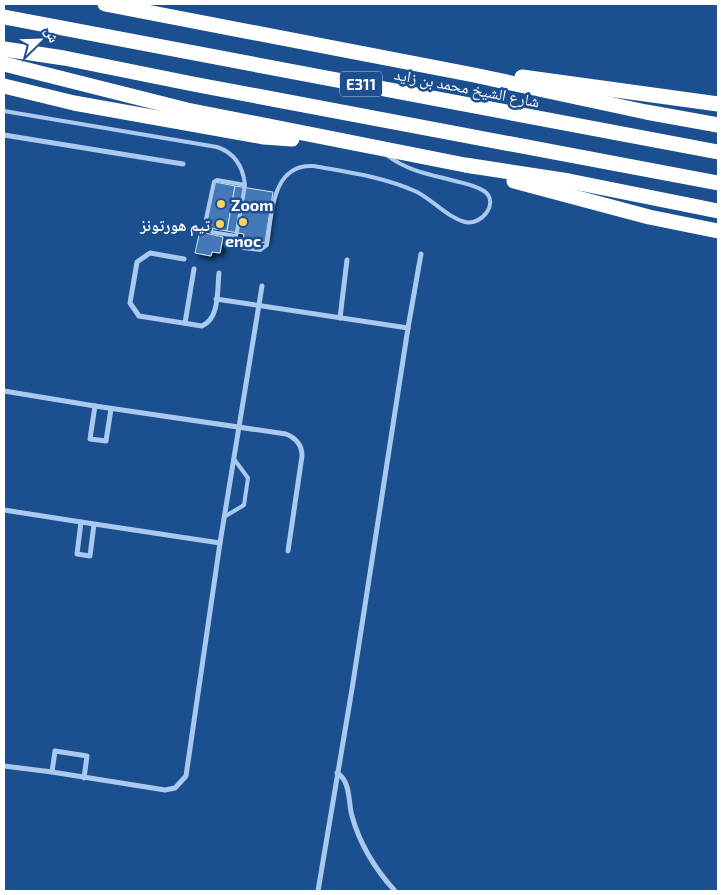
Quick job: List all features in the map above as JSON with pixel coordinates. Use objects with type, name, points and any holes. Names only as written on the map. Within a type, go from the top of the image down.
[{"type":"highway","points":[[105,4],[474,75],[646,112],[718,125]]},
{"type":"highway","name":"شارع الشيخ محمد بن زايد","points":[[4,17],[718,152]]},
{"type":"highway","name":"E311","points":[[4,49],[64,58],[718,183]]},
{"type":"highway","points":[[4,64],[187,110],[465,165],[568,181],[718,211]]},
{"type":"highway","points":[[474,75],[529,77],[718,104]]},
{"type":"highway","points":[[4,86],[74,103],[264,137],[293,139],[323,137]]},
{"type":"highway","points":[[465,165],[649,217],[718,231]]},
{"type":"street","points":[[4,135],[183,164]]},
{"type":"street","points":[[184,259],[150,253],[137,262],[130,303],[139,316],[202,326],[208,323],[215,311],[218,273]]},
{"type":"street","points":[[318,891],[421,254]]},
{"type":"street","points":[[340,318],[347,260]]},
{"type":"street","points":[[185,323],[194,269]]},
{"type":"street","points":[[4,766],[165,790],[175,788],[186,776],[224,517],[262,286]]},
{"type":"street","points":[[216,299],[408,328]]},
{"type":"street","points":[[4,391],[111,409],[286,434],[295,438],[301,446],[302,456],[288,551]]},
{"type":"street","points":[[95,406],[90,439],[106,441],[111,409]]},
{"type":"street","points":[[4,510],[220,543]]},
{"type":"street","points":[[81,522],[77,554],[90,556],[94,524]]},
{"type":"street","points":[[52,772],[55,751],[87,756],[84,778]]},
{"type":"street","points":[[337,773],[346,783],[352,815],[362,844],[378,870],[395,891]]},
{"type":"lane","points":[[4,111],[222,149],[232,154],[239,163],[245,185],[236,236],[236,242],[243,248],[260,250],[267,245],[279,185],[289,173],[298,168],[308,166],[394,182],[419,193],[436,204],[444,212],[463,221],[472,223],[484,216],[490,201],[484,191],[467,184],[413,170],[395,161],[379,148]]},
{"type":"lane","points":[[236,236],[212,232],[206,219],[214,182],[217,180],[245,185]]},
{"type":"lane","points":[[224,517],[244,505],[248,478],[234,459]]},
{"type":"building","name":"Zoom","points":[[215,182],[235,186],[227,231],[210,228],[207,221]]},
{"type":"building","points":[[235,186],[273,192],[265,243],[243,239],[244,234],[227,231]]},
{"type":"building","points":[[205,233],[223,237],[220,253],[212,252],[211,256],[195,253],[199,235],[204,236]]},
{"type":"place","name":"Zoom","points":[[221,204]]},
{"type":"place","name":"enoc","points":[[243,222]]},
{"type":"place","name":"تيم هورتونز","points":[[220,224]]}]
